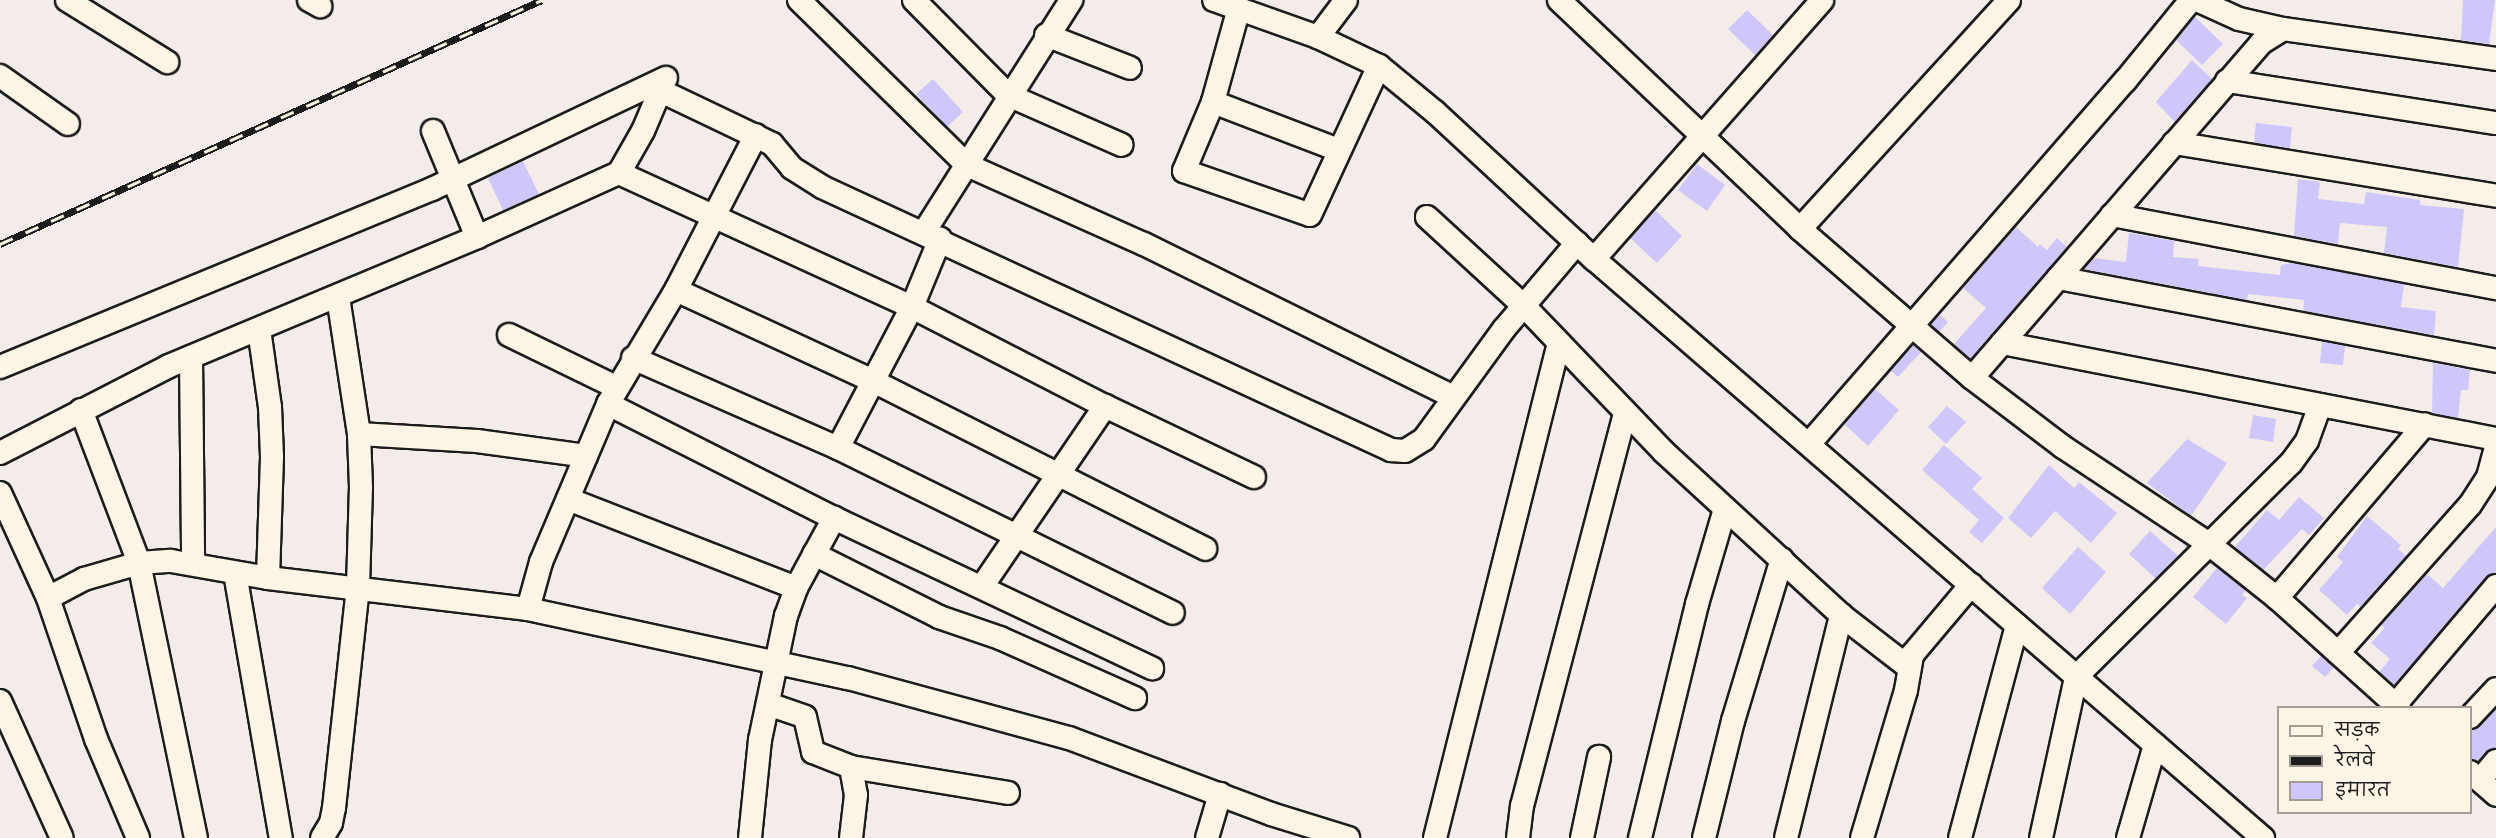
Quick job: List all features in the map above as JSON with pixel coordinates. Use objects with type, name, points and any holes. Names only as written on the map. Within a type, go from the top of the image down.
[{"type":"street","points":[[68,0],[167,62]]},
{"type":"street","points":[[800,0],[967,165],[1144,244],[1452,396]]},
{"type":"street","points":[[914,0],[1008,95],[1122,144]]},
{"type":"street","points":[[838,448],[912,307],[932,236],[967,165],[1008,95],[1071,0]]},
{"type":"street","points":[[1214,0],[1318,37],[1379,66],[1436,112],[1577,243],[2155,745],[2251,833]]},
{"type":"street","points":[[1318,37],[1346,0]]},
{"type":"street","points":[[1559,0],[1800,229],[1972,378],[2063,447],[2209,544],[2277,598],[2397,706],[2496,586]]},
{"type":"street","points":[[1594,258],[1822,0]]},
{"type":"street","points":[[1800,229],[2009,0]]},
{"type":"street","points":[[1809,444],[1914,326],[2191,0]]},
{"type":"street","points":[[2197,0],[2239,19],[2283,29],[2496,59]]},
{"type":"street","points":[[1239,8],[1213,102],[1184,171],[1310,215],[1379,66]]},
{"type":"street","points":[[1972,378],[2260,43],[2283,29]]},
{"type":"street","points":[[1046,35],[1130,69]]},
{"type":"street","points":[[0,76],[68,124]]},
{"type":"street","points":[[0,367],[453,179],[666,78],[619,172],[477,237],[191,357],[81,410],[0,453]]},
{"type":"street","points":[[2227,81],[2496,123]]},
{"type":"street","points":[[661,91],[772,144],[804,178],[1391,450],[1405,451],[1424,439],[1452,396],[1577,243]]},
{"type":"street","points":[[1213,102],[1339,150]]},
{"type":"street","points":[[433,131],[477,237]]},
{"type":"street","points":[[528,609],[541,562],[612,395],[676,290],[756,135]]},
{"type":"street","points":[[2174,143],[2496,196]]},
{"type":"street","points":[[619,172],[713,218],[912,307],[1105,406],[1254,477]]},
{"type":"street","points":[[2112,215],[2496,288]]},
{"type":"street","points":[[1427,218],[1525,307],[1624,412],[1725,509],[1841,615],[1907,666]]},
{"type":"street","points":[[2058,278],[2496,361]]},
{"type":"street","points":[[676,290],[874,382],[1059,473],[1205,549]]},
{"type":"street","points":[[322,838],[331,823],[334,808],[358,587],[359,434],[338,296]]},
{"type":"street","points":[[259,329],[271,437],[268,578]]},
{"type":"street","points":[[510,335],[612,395],[834,518],[982,585],[1152,668]]},
{"type":"street","points":[[1435,838],[1559,343]]},
{"type":"street","points":[[2002,343],[2426,424],[2496,440]]},
{"type":"street","points":[[191,357],[193,563]]},
{"type":"street","points":[[633,358],[838,448],[1173,613]]},
{"type":"street","points":[[2041,838],[2076,677],[2291,463],[2307,441],[2320,405]]},
{"type":"street","points":[[982,585],[1105,406]]},
{"type":"street","points":[[81,410],[139,564],[196,838]]},
{"type":"street","points":[[1518,838],[1522,806],[1624,412]]},
{"type":"street","points":[[2277,598],[2426,424]]},
{"type":"street","points":[[359,434],[477,441],[586,456]]},
{"type":"street","points":[[2338,653],[2492,480],[2496,448]]},
{"type":"street","points":[[0,494],[48,598],[96,739],[138,838]]},
{"type":"street","points":[[568,499],[796,588]]},
{"type":"street","points":[[1640,838],[1697,604],[1725,509]]},
{"type":"street","points":[[750,838],[756,769],[776,662],[796,588],[834,518]]},
{"type":"street","points":[[814,554],[939,617],[1000,638],[1135,698]]},
{"type":"street","points":[[1704,838],[1733,721],[1782,559]]},
{"type":"street","points":[[48,598],[84,579],[139,564],[193,563],[268,578],[528,609],[776,662],[1069,738],[1348,838]]},
{"type":"street","points":[[235,573],[281,838]]},
{"type":"street","points":[[1862,838],[1906,690],[1907,666],[1917,645],[1971,585]]},
{"type":"street","points":[[1786,838],[1841,615]]},
{"type":"street","points":[[1960,838],[2017,625]]},
{"type":"street","points":[[2472,715],[2496,689]]},
{"type":"street","points":[[0,701],[62,838]]},
{"type":"street","points":[[768,704],[806,717],[813,752],[851,766],[1008,793]]},
{"type":"street","points":[[2128,838],[2155,745]]},
{"type":"street","points":[[1582,838],[1599,757]]},
{"type":"street","points":[[2482,782],[2496,761]]},
{"type":"street","points":[[851,766],[856,795],[851,838]]},
{"type":"street","points":[[1207,838],[1220,794]]},
{"type":"building","points":[[2463,0],[2495,0],[2489,44],[2461,40]]},
{"type":"building","points":[[1747,10],[1773,35],[1755,55],[1728,29]]},
{"type":"building","points":[[2195,17],[2223,44],[2202,65],[2176,40]]},
{"type":"building","points":[[2192,60],[2212,79],[2175,122],[2156,102]]},
{"type":"building","points":[[933,79],[963,112],[947,127],[916,94]]},
{"type":"building","points":[[2256,123],[2292,127],[2290,148],[2254,143]]},
{"type":"building","points":[[523,161],[539,194],[503,210],[488,178]]},
{"type":"building","points":[[1697,164],[1725,185],[1707,211],[1678,190]]},
{"type":"building","points":[[2298,179],[2320,182],[2318,199],[2364,204],[2366,192],[2420,200],[2420,205],[2464,209],[2458,267],[2384,253],[2387,227],[2340,223],[2338,244],[2294,236]]},
{"type":"building","points":[[1655,210],[1682,236],[1657,263],[1630,238]]},
{"type":"building","points":[[2016,227],[2038,247],[2040,244],[2047,250],[2057,238],[2067,247],[1971,359],[1954,344],[1986,308],[1963,288]]},
{"type":"building","points":[[2129,233],[2174,241],[2173,257],[2199,259],[2198,266],[2280,275],[2281,265],[2291,263],[2404,284],[2401,307],[2436,311],[2434,335],[2303,311],[2304,300],[2248,294],[2247,300],[2084,269],[2093,258],[2126,262]]},
{"type":"building","points":[[1940,315],[1948,322],[1939,332],[1931,325]]},
{"type":"building","points":[[2322,342],[2345,346],[2343,365],[2320,363]]},
{"type":"building","points":[[1913,345],[1921,352],[1898,377],[1891,371]]},
{"type":"building","points":[[2433,363],[2470,370],[2468,390],[2461,390],[2458,418],[2432,413]]},
{"type":"building","points":[[1875,389],[1899,410],[1868,446],[1844,424]]},
{"type":"building","points":[[1947,406],[1966,422],[1946,444],[1928,427]]},
{"type":"building","points":[[2253,415],[2276,419],[2273,442],[2249,438]]},
{"type":"building","points":[[2187,439],[2227,463],[2191,516],[2147,483]]},
{"type":"building","points":[[1944,445],[1982,478],[1972,489],[2004,518],[1982,543],[1969,532],[1979,520],[1922,470]]},
{"type":"building","points":[[2049,465],[2074,488],[2079,482],[2117,513],[2091,543],[2055,511],[2031,538],[2008,518]]},
{"type":"building","points":[[2299,497],[2324,518],[2309,535],[2302,529],[2263,570],[2235,547],[2267,510],[2279,520]]},
{"type":"building","points":[[2367,516],[2401,545],[2398,549],[2406,556],[2361,607],[2357,604],[2347,615],[2319,590],[2343,562],[2337,557]]},
{"type":"building","points":[[2496,527],[2496,573],[2486,577],[2394,685],[2379,672],[2390,659],[2371,643],[2385,628],[2381,625],[2427,574],[2443,588]]},
{"type":"building","points":[[2150,531],[2178,556],[2156,579],[2129,554]]},
{"type":"building","points":[[2078,547],[2106,572],[2070,614],[2042,588]]},
{"type":"building","points":[[2217,568],[2246,590],[2242,595],[2247,598],[2226,624],[2193,597]]},
{"type":"building","points":[[2321,656],[2334,667],[2325,677],[2312,666]]},
{"type":"building","points":[[2496,709],[2496,748],[2478,761],[2472,760],[2472,728]]},
{"type":"railway","points":[[0,244],[542,0]]}]
